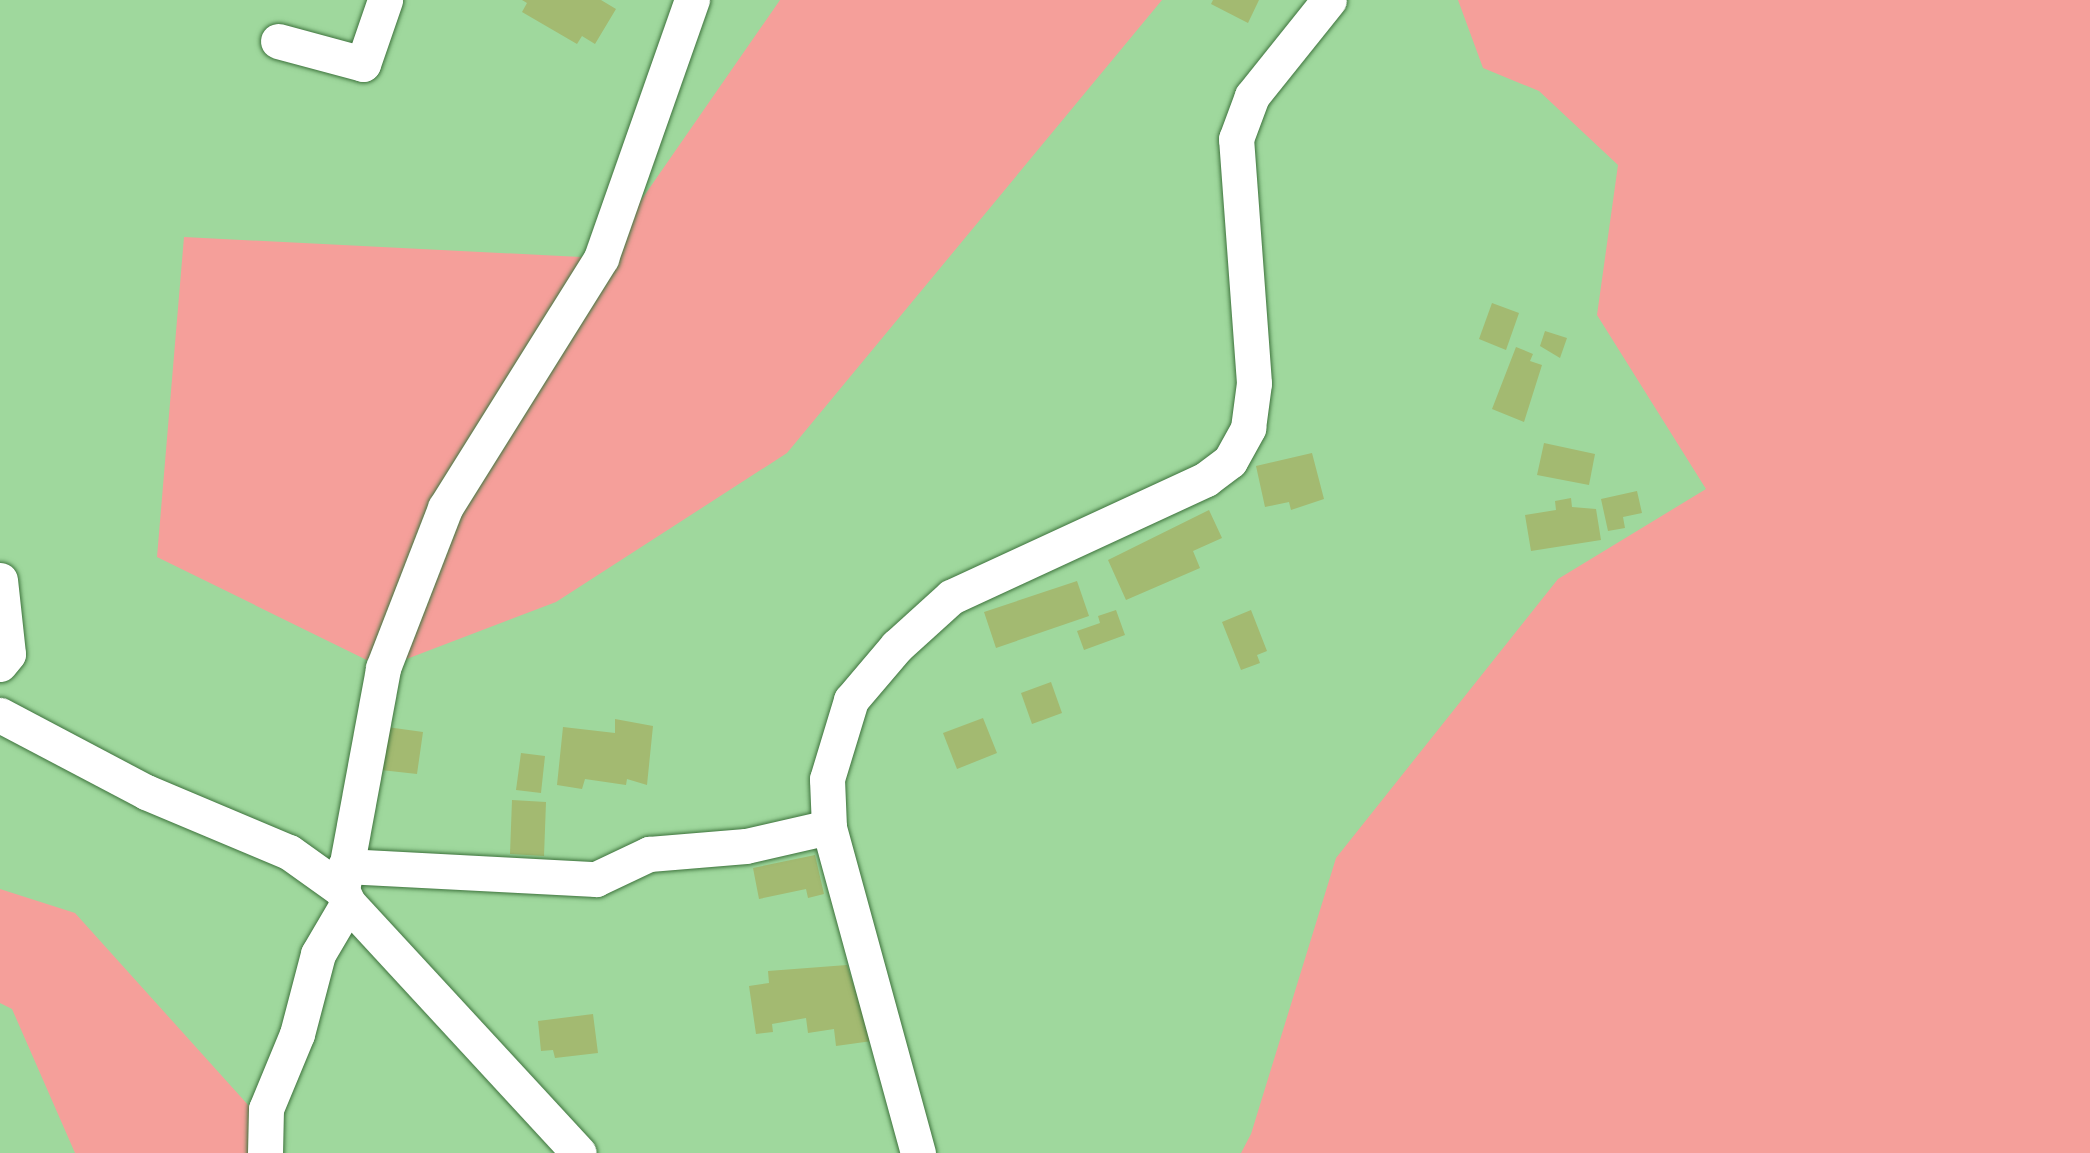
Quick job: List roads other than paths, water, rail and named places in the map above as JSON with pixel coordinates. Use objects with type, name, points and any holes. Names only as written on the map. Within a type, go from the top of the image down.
[{"type":"street","points":[[278,41],[363,64],[385,0]]},
{"type":"street","points":[[265,1153],[266,1108],[297,1034],[318,954],[345,886],[383,668],[445,508],[601,258],[691,0]]},
{"type":"street","points":[[918,1153],[829,827],[827,779],[852,701],[897,646],[951,597],[1206,480],[1230,461],[1248,428],[1254,383],[1236,139],[1252,96],[1329,0]]},
{"type":"street","points":[[0,580],[8,654],[0,664]]},
{"type":"street","points":[[0,715],[146,792],[289,852],[345,886],[579,1153]]},
{"type":"street","points":[[345,886],[596,879],[649,854],[746,846],[829,827]]}]
